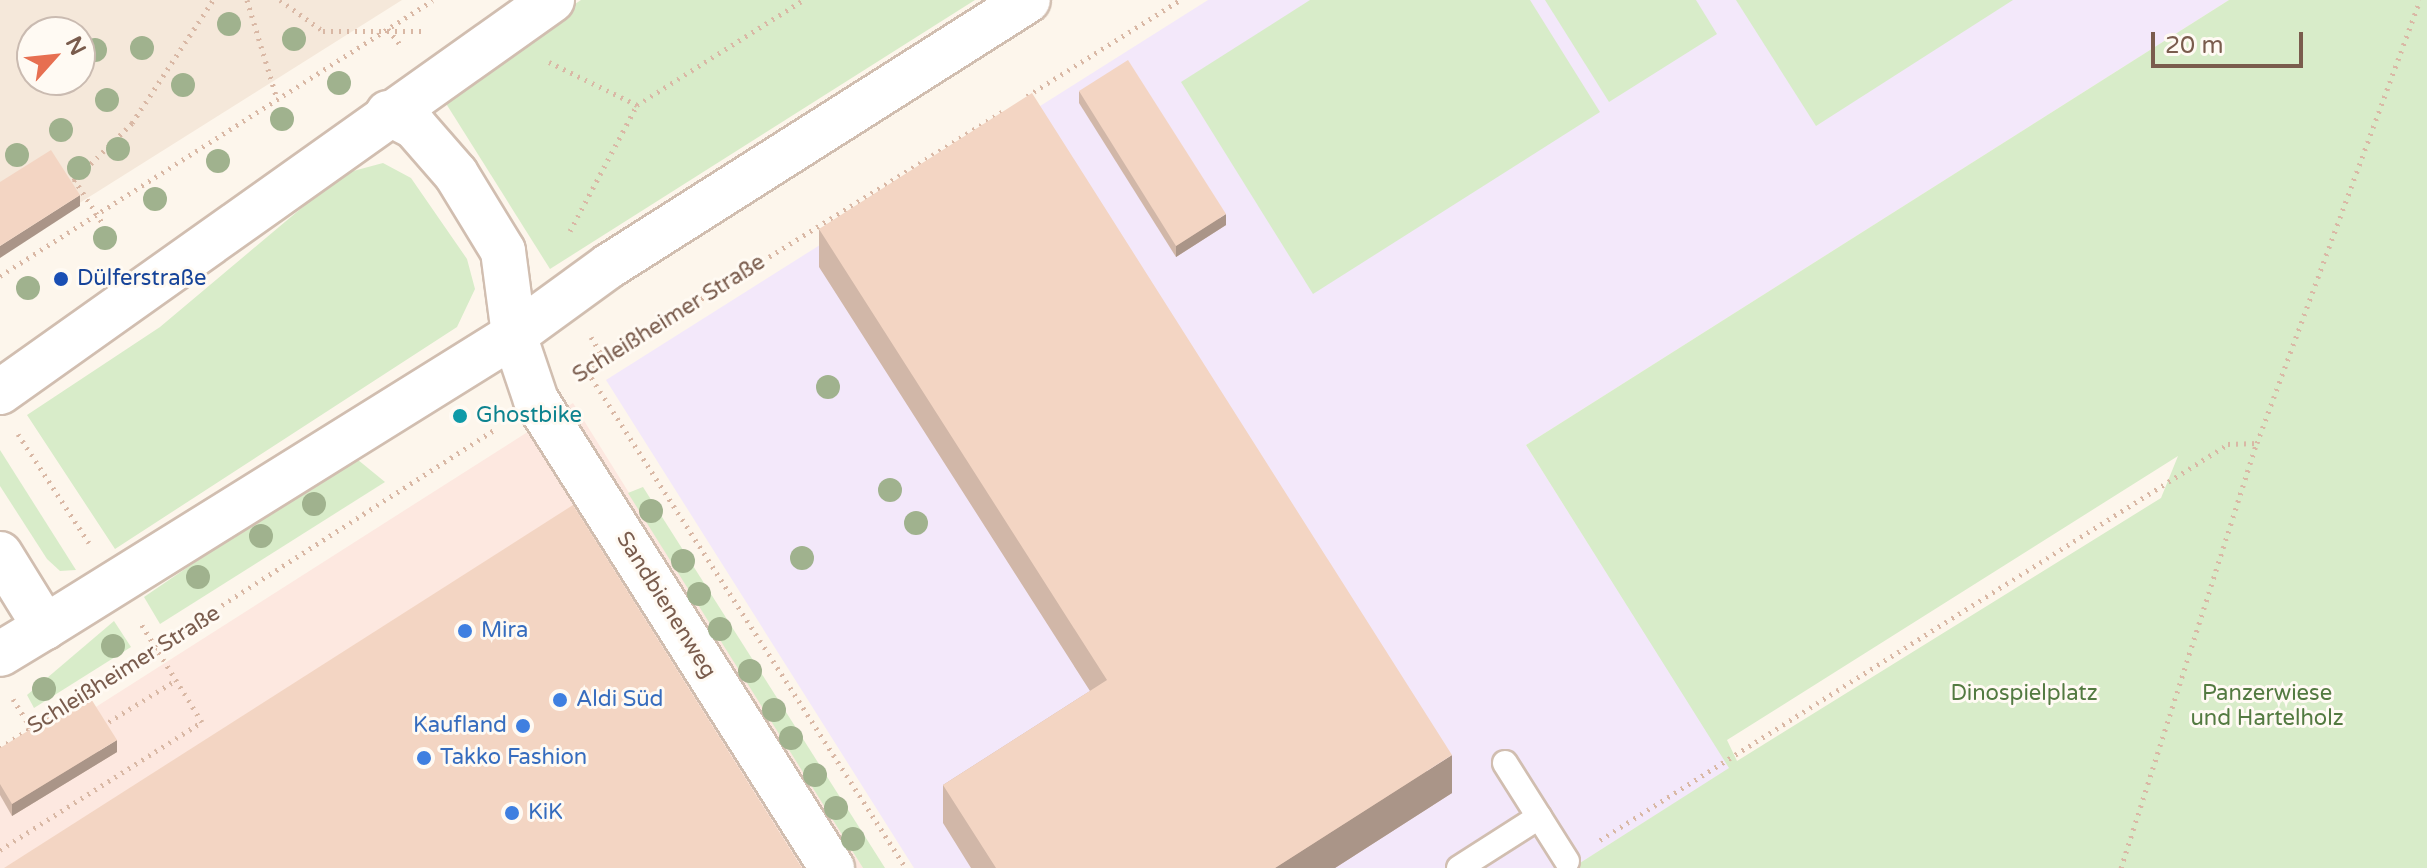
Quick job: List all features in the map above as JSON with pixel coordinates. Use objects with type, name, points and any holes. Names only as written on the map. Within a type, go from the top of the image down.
[{"type":"street","points":[[0,392],[496,36],[552,0]]},
{"type":"street","points":[[0,654],[514,335],[609,266],[1028,0]]},
{"type":"street","name":"Sandbienenweg","points":[[388,113],[415,127],[456,174],[503,251],[514,335],[536,400],[832,868]]},
{"type":"street","points":[[0,554],[45,627]]},
{"type":"lane","points":[[1505,763],[1567,861]]},
{"type":"lane","points":[[1459,868],[1539,817]]},
{"type":"path","points":[[61,194],[132,123],[213,0]]},
{"type":"path","points":[[247,0],[277,99]]},
{"type":"path","points":[[280,0],[323,31],[388,29],[496,36],[637,105]]},
{"type":"path","points":[[0,276],[433,0]]},
{"type":"path","points":[[565,242],[637,105],[803,0]]},
{"type":"path","name":"Schleißheimer Straße","points":[[0,748],[157,650],[536,400],[1180,0]]},
{"type":"path","points":[[2121,868],[2257,443],[2420,0]]},
{"type":"path","points":[[55,184],[76,178]]},
{"type":"path","points":[[76,178],[103,224]]},
{"type":"path","points":[[587,371],[906,868]]},
{"type":"path","points":[[0,850],[202,722],[16,431]]},
{"type":"path","points":[[1567,861],[2228,444],[2257,443]]},
{"type":"path","points":[[87,735],[176,680]]},
{"type":"shaded area","points":[[0,0],[402,0],[0,253]]},
{"type":"shaded area","points":[[1208,0],[2229,0],[1526,445],[1730,768],[1572,868],[914,868],[606,380]]},
{"type":"shaded area","name":"Mira","points":[[573,403],[863,868],[0,868],[0,768]]},
{"type":"green space","points":[[581,0],[975,0],[550,269],[440,94]]},
{"type":"green space","points":[[1310,0],[1530,0],[1600,112],[1313,294],[1181,82]]},
{"type":"green space","points":[[1545,0],[1696,0],[1717,34],[1609,102]]},
{"type":"green space","points":[[1736,0],[2013,0],[1816,126]]},
{"type":"green space","points":[[2229,0],[2427,0],[2427,868],[1572,868],[1729,768],[1526,445]],"holes":[[[2178,456],[2161,498],[1737,761],[1727,740]]]},
{"type":"green space","points":[[383,163],[411,178],[467,259],[475,289],[457,327],[115,549],[27,415],[160,327],[342,174]]},
{"type":"green space","points":[[0,450],[76,570],[60,571],[47,559],[0,486]]},
{"type":"green space","points":[[352,455],[385,482],[160,624],[144,597]]},
{"type":"green space","points":[[643,487],[885,868],[863,868],[628,493]]},
{"type":"green space","points":[[114,621],[131,647],[34,708],[27,695]]},
{"type":"building","points":[[1128,60],[1226,214],[1176,246],[1079,91]]},
{"type":"building","points":[[1032,93],[1452,755],[1275,868],[996,868],[943,785],[1107,680],[819,229]]},
{"type":"building","points":[[51,150],[80,195],[0,246],[0,182]]},
{"type":"building","name":"Mira","points":[[573,505],[802,868],[4,868]]},
{"type":"building","points":[[88,694],[117,740],[12,804],[0,784],[0,748]]},
{"type":"place","name":"Dülferstraße","points":[[61,279]]},
{"type":"place","name":"Ghostbike","points":[[460,416]]},
{"type":"place","name":"Mira","points":[[465,631]]},
{"type":"place","name":"Aldi Süd","points":[[560,700]]},
{"type":"place","name":"Kaufland","points":[[523,726]]},
{"type":"place","name":"Takko Fashion","points":[[424,758]]},
{"type":"place","name":"KiK","points":[[512,813]]},
{"type":"park label","name":"Dinospielplatz","points":[[2024,694]]},
{"type":"park label","name":"Panzerwiese und Hartelholz","points":[[2267,706]]}]
